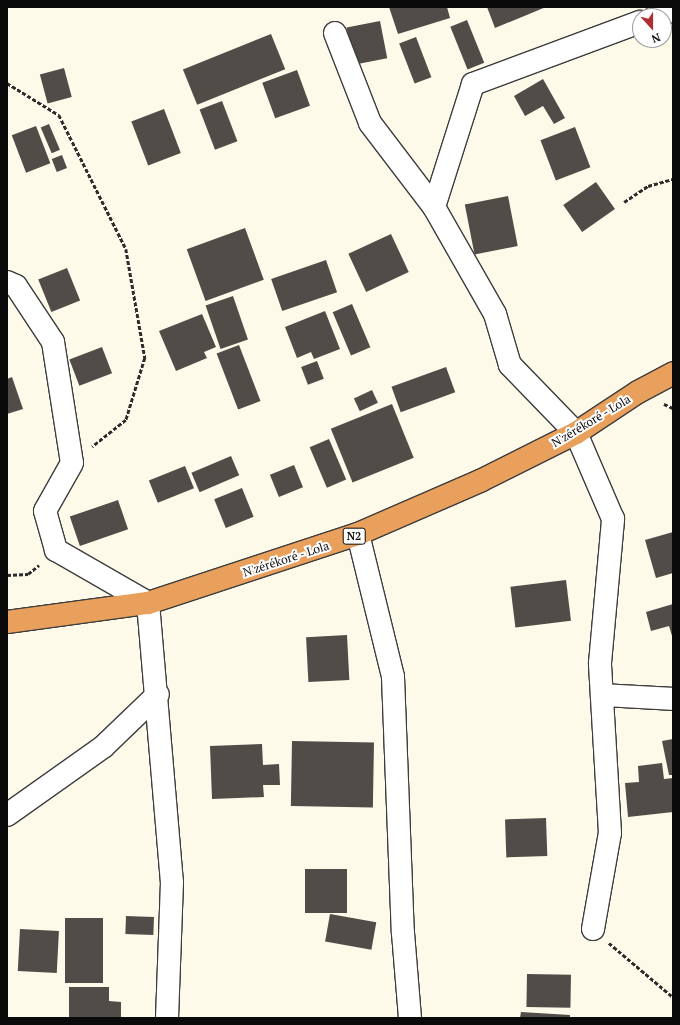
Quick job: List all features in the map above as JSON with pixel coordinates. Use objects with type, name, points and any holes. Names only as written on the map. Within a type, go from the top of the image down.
[{"type":"highway","name":"N'zérékoré - Lola","points":[[7,622],[148,603],[358,534],[480,481],[576,433],[638,392],[673,373]]},
{"type":"street","points":[[434,207],[473,84],[632,25]]},
{"type":"street","points":[[335,33],[370,123],[434,207],[495,314],[510,365],[576,433],[612,519],[600,663],[610,833],[593,929]]},
{"type":"street","points":[[7,282],[16,286],[53,342],[72,463],[45,511],[56,550],[148,603],[158,694],[172,882],[167,1018]]},
{"type":"street","points":[[358,534],[393,677],[403,933],[410,1018]]},
{"type":"street","points":[[7,814],[103,747],[158,694]]},
{"type":"street","points":[[602,695],[673,699]]},
{"type":"path","points":[[7,83],[59,115],[126,249],[145,358],[126,420],[72,463]]},
{"type":"path","points":[[624,202],[648,186],[673,179]]},
{"type":"path","points":[[7,575],[28,574],[56,550]]},
{"type":"path","points":[[593,929],[673,997]]},
{"type":"building","points":[[389,7],[447,7],[450,18],[398,34]]},
{"type":"building","points":[[487,7],[546,7],[495,28]]},
{"type":"building","points":[[467,20],[484,63],[468,69],[450,27]]},
{"type":"building","points":[[380,21],[387,58],[354,65],[347,27]]},
{"type":"building","points":[[271,34],[285,69],[197,105],[183,70]]},
{"type":"building","points":[[416,37],[431,77],[415,84],[399,43]]},
{"type":"building","points":[[64,68],[72,97],[48,103],[40,74]]},
{"type":"building","points":[[297,70],[310,106],[275,118],[262,83]]},
{"type":"building","points":[[543,79],[565,118],[554,124],[543,106],[525,116],[514,96]]},
{"type":"building","points":[[222,101],[237,141],[215,150],[200,110]]},
{"type":"building","points":[[164,109],[181,153],[148,165],[131,122]]},
{"type":"building","points":[[49,124],[60,150],[52,153],[41,128]]},
{"type":"building","points":[[36,126],[50,163],[26,173],[12,135]]},
{"type":"building","points":[[575,127],[590,167],[556,180],[540,140]]},
{"type":"building","points":[[62,155],[67,168],[57,172],[52,159]]},
{"type":"building","points":[[596,182],[615,209],[582,232],[563,205]]},
{"type":"building","points":[[508,196],[518,246],[475,254],[465,204]]},
{"type":"building","points":[[245,228],[264,280],[206,301],[187,249]]},
{"type":"building","points":[[391,234],[409,272],[366,292],[348,254]]},
{"type":"building","points":[[326,260],[337,292],[282,311],[271,279]]},
{"type":"building","points":[[67,268],[80,300],[51,312],[38,280]]},
{"type":"building","points":[[233,296],[248,339],[221,349],[206,305]]},
{"type":"building","points":[[352,304],[370,347],[351,355],[333,312]]},
{"type":"building","points":[[325,311],[340,349],[314,359],[311,352],[297,358],[285,327]]},
{"type":"building","points":[[202,314],[216,347],[204,352],[207,358],[176,371],[159,331]]},
{"type":"building","points":[[239,345],[261,401],[238,410],[217,354]]},
{"type":"building","points":[[102,347],[112,373],[79,386],[69,360]]},
{"type":"building","points":[[317,361],[324,379],[308,385],[301,367]]},
{"type":"building","points":[[446,367],[455,392],[401,412],[391,387]]},
{"type":"building","points":[[12,377],[23,409],[7,414],[7,379]]},
{"type":"building","points":[[372,390],[378,403],[360,411],[354,398]]},
{"type":"building","points":[[392,404],[414,458],[353,483],[331,429]]},
{"type":"building","points":[[329,439],[346,480],[327,488],[310,447]]},
{"type":"building","points":[[231,456],[239,475],[200,492],[191,473]]},
{"type":"building","points":[[294,465],[303,487],[279,497],[270,475]]},
{"type":"building","points":[[185,466],[194,488],[158,503],[149,481]]},
{"type":"building","points":[[242,488],[254,517],[226,528],[214,499]]},
{"type":"building","points":[[118,500],[128,529],[80,546],[70,517]]},
{"type":"building","points":[[673,532],[673,573],[656,578],[645,540]]},
{"type":"building","points":[[566,580],[571,621],[515,628],[510,587]]},
{"type":"building","points":[[673,604],[673,639],[669,626],[651,631],[646,612]]},
{"type":"building","points":[[347,635],[349,680],[308,682],[306,637]]},
{"type":"building","points":[[673,739],[673,775],[669,775],[662,741]]},
{"type":"building","points":[[292,741],[374,742],[373,807],[291,806]]},
{"type":"building","points":[[262,744],[263,765],[279,764],[280,785],[263,785],[264,797],[212,799],[210,746]]},
{"type":"building","points":[[662,763],[664,779],[673,778],[673,812],[628,817],[625,783],[639,782],[638,766]]},
{"type":"building","points":[[546,818],[547,856],[506,857],[505,819]]},
{"type":"building","points":[[305,869],[347,869],[347,913],[305,913]]},
{"type":"building","points":[[330,914],[376,922],[371,950],[325,942]]},
{"type":"building","points":[[126,916],[154,917],[153,935],[125,934]]},
{"type":"building","points":[[65,918],[103,918],[103,983],[65,983]]},
{"type":"building","points":[[20,929],[59,931],[57,973],[18,971]]},
{"type":"building","points":[[527,974],[571,975],[570,1008],[526,1007]]},
{"type":"building","points":[[69,987],[109,987],[109,1001],[121,1002],[121,1018],[69,1018]]},
{"type":"building","points":[[521,1012],[570,1015],[570,1018],[520,1018]]}]
